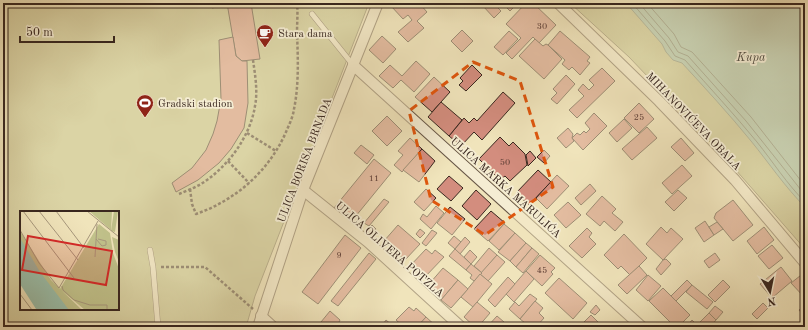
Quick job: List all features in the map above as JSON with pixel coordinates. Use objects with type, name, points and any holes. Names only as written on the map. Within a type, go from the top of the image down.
[{"type":"street","name":"ULICA BORISA BRNADA","points":[[258,327],[303,190],[378,3]]},
{"type":"street","name":"MIHANOVIĆEVA OBALA","points":[[558,3],[659,101],[735,180],[805,263]]},
{"type":"street","name":"ULICA MARKA MARULIĆA","points":[[353,65],[642,327]]},
{"type":"street","name":"ULICA OLIVERA POTZLA","points":[[303,190],[368,242],[460,327]]},
{"type":"street","points":[[261,316],[273,327]]},
{"type":"lane","points":[[312,14],[353,65]]},
{"type":"lane","points":[[150,250],[153,267],[158,327]]},
{"type":"path","points":[[190,189],[192,204],[196,214],[209,209],[234,196],[257,175],[276,151],[290,125],[297,95],[297,3]]},
{"type":"path","points":[[179,194],[201,184],[214,174],[228,161],[247,133],[256,104],[253,60]]},
{"type":"path","points":[[247,133],[276,151]]},
{"type":"path","points":[[228,161],[249,183]]},
{"type":"path","points":[[153,267],[205,267],[261,316]]},
{"type":"highlighted area","points":[[473,62],[520,81],[553,187],[485,235],[431,200],[409,111]]},
{"type":"shaded area","name":"Gradski stadion","points":[[3,3],[369,3],[255,296],[246,327],[3,327]]},
{"type":"shaded area","name":"Kupa","points":[[570,3],[756,3],[805,66],[805,249],[728,161],[629,57]]},
{"type":"water","name":"Kupa","points":[[626,3],[805,3],[805,207],[726,111],[682,63],[673,60],[666,52],[662,44]]},
{"type":"building","points":[[211,3],[227,3],[228,5],[212,8]]},
{"type":"building","points":[[227,3],[251,3],[260,59],[242,61],[236,56]]},
{"type":"building","points":[[393,3],[419,3],[427,12],[417,21],[424,28],[408,42],[398,32],[412,20],[408,15],[403,19],[391,6]]},
{"type":"building","points":[[459,3],[470,3],[465,8]]},
{"type":"building","points":[[487,3],[493,3],[501,11],[494,18],[483,6]]},
{"type":"building","points":[[502,3],[518,3],[510,11]]},
{"type":"building","points":[[526,3],[533,3],[556,25],[539,43],[533,37],[512,59],[506,53],[521,38],[506,24]]},
{"type":"building","points":[[462,30],[473,41],[462,52],[451,41]]},
{"type":"building","points":[[509,31],[518,39],[503,55],[494,47]]},
{"type":"building","points":[[560,31],[590,57],[587,61],[590,63],[580,75],[572,67],[569,70],[562,64],[565,60],[548,45]]},
{"type":"building","points":[[382,36],[396,49],[383,63],[369,50]]},
{"type":"building","points":[[233,37],[236,56],[242,61],[247,61],[248,103],[244,128],[231,149],[219,163],[198,180],[176,192],[172,183],[192,168],[206,150],[213,134],[221,99],[219,40]]},
{"type":"building","points":[[535,39],[543,46],[546,44],[548,45],[562,59],[544,79],[519,56]]},
{"type":"building","points":[[416,61],[430,74],[414,92],[401,80],[393,88],[379,76],[390,65],[402,76]]},
{"type":"building","points":[[472,65],[482,75],[466,91],[459,85],[463,81],[460,78]]},
{"type":"building","points":[[602,68],[615,81],[577,118],[569,110],[584,96],[578,90],[583,84],[589,90],[594,85],[589,80]]},
{"type":"building","points":[[566,75],[575,84],[557,104],[551,99],[557,93],[553,89]]},
{"type":"building","points":[[434,77],[450,92],[432,112],[415,97]]},
{"type":"building","points":[[503,92],[515,103],[482,140],[474,132],[461,146],[449,136],[464,118],[469,123],[474,118],[477,121]]},
{"type":"building","points":[[441,102],[462,120],[449,136],[428,117]]},
{"type":"building","points":[[639,103],[654,119],[639,133],[624,118]]},
{"type":"building","points":[[594,113],[607,126],[583,150],[572,138],[577,133],[580,135],[584,131],[586,133],[590,129],[585,123]]},
{"type":"building","points":[[387,116],[402,131],[387,146],[372,131]]},
{"type":"building","points":[[624,119],[632,128],[617,142],[609,133]]},
{"type":"building","points":[[647,127],[657,138],[632,160],[622,149]]},
{"type":"building","points":[[568,128],[573,134],[572,138],[574,141],[566,148],[557,138]]},
{"type":"building","points":[[500,137],[509,146],[513,142],[525,154],[527,165],[510,181],[505,176],[500,180],[479,159]]},
{"type":"building","points":[[410,138],[422,149],[402,172],[394,165],[403,155],[398,151]]},
{"type":"building","points":[[681,138],[694,153],[685,161],[671,147]]},
{"type":"building","points":[[361,145],[374,155],[367,164],[354,153]]},
{"type":"building","points":[[422,149],[435,161],[419,182],[403,170]]},
{"type":"building","points":[[544,150],[550,156],[544,163],[537,157]]},
{"type":"building","points":[[530,151],[536,158],[528,166],[526,155]]},
{"type":"building","points":[[374,159],[391,173],[351,222],[334,208]]},
{"type":"building","points":[[682,165],[692,176],[672,194],[662,183]]},
{"type":"building","points":[[538,170],[551,182],[529,205],[516,193]]},
{"type":"building","points":[[557,175],[569,186],[547,209],[536,198]]},
{"type":"building","points":[[449,176],[463,188],[451,201],[437,189]]},
{"type":"building","points":[[590,184],[596,191],[581,205],[575,198]]},
{"type":"building","points":[[426,189],[436,198],[424,211],[414,202]]},
{"type":"building","points":[[476,190],[491,204],[477,220],[462,206]]},
{"type":"building","points":[[678,190],[687,198],[674,211],[665,202]]},
{"type":"building","points":[[602,196],[616,209],[612,213],[623,222],[615,231],[604,221],[600,226],[586,214]]},
{"type":"building","points":[[384,199],[389,202],[369,226],[364,223]]},
{"type":"building","points":[[733,200],[753,225],[733,241],[714,218],[716,213]]},
{"type":"building","points":[[568,202],[581,215],[566,228],[554,215]]},
{"type":"building","points":[[436,206],[444,213],[431,229],[420,219],[423,214],[427,217]]},
{"type":"building","points":[[450,207],[465,219],[452,235],[437,223]]},
{"type":"building","points":[[491,211],[505,223],[488,241],[474,229]]},
{"type":"building","points":[[705,221],[714,235],[704,242],[695,228]]},
{"type":"building","points":[[717,222],[723,229],[714,235],[709,227]]},
{"type":"building","points":[[504,224],[515,233],[499,250],[489,241]]},
{"type":"building","points":[[372,225],[376,229],[371,235],[367,231]]},
{"type":"building","points":[[398,225],[420,244],[405,260],[384,241]]},
{"type":"building","points":[[661,227],[667,233],[671,228],[683,239],[663,260],[646,244]]},
{"type":"building","points":[[764,227],[774,240],[757,254],[747,241]]},
{"type":"building","points":[[587,228],[592,233],[589,237],[596,244],[582,258],[569,246]]},
{"type":"building","points":[[420,229],[425,233],[420,238],[416,234]]},
{"type":"building","points":[[432,230],[437,233],[426,246],[422,243]]},
{"type":"building","points":[[515,233],[526,243],[510,261],[498,252]]},
{"type":"building","points":[[624,234],[647,258],[630,275],[621,266],[618,269],[604,255]]},
{"type":"building","points":[[345,235],[361,248],[318,304],[302,292]]},
{"type":"building","points":[[454,236],[461,242],[455,249],[448,243]]},
{"type":"building","points":[[465,237],[470,242],[460,254],[455,249]]},
{"type":"building","points":[[526,243],[532,248],[516,267],[510,261]]},
{"type":"building","points":[[772,245],[783,258],[769,269],[758,256]]},
{"type":"building","points":[[489,248],[497,255],[482,273],[474,266]]},
{"type":"building","points":[[532,248],[539,254],[523,273],[516,267]]},
{"type":"building","points":[[426,249],[432,254],[435,250],[444,257],[423,279],[409,267]]},
{"type":"building","points":[[455,249],[471,264],[466,270],[449,256]]},
{"type":"building","points":[[470,250],[477,257],[471,264],[464,257]]},
{"type":"building","points":[[369,253],[376,259],[338,306],[331,301]]},
{"type":"building","points":[[715,253],[720,260],[709,268],[704,261]]},
{"type":"building","points":[[497,255],[505,262],[488,281],[480,274]]},
{"type":"building","points":[[540,255],[555,268],[551,272],[553,274],[542,286],[526,271]]},
{"type":"building","points":[[666,259],[671,264],[661,275],[656,269],[663,260]]},
{"type":"building","points":[[471,264],[482,273],[474,281],[470,278],[472,275],[466,270]]},
{"type":"building","points":[[639,266],[647,275],[627,294],[618,285]]},
{"type":"building","points":[[781,267],[792,281],[772,298],[760,284]]},
{"type":"building","points":[[443,268],[458,280],[441,300],[430,290],[433,287],[430,283]]},
{"type":"building","points":[[526,271],[534,279],[514,302],[506,294]]},
{"type":"building","points":[[805,272],[805,298],[791,283]]},
{"type":"building","points":[[480,274],[492,284],[473,307],[461,297]]},
{"type":"building","points":[[648,275],[661,286],[648,301],[636,290]]},
{"type":"building","points":[[508,277],[515,284],[495,307],[488,300]]},
{"type":"building","points":[[559,278],[587,303],[573,319],[545,293]]},
{"type":"building","points":[[458,280],[468,289],[451,308],[441,300]]},
{"type":"building","points":[[687,280],[692,285],[676,301],[671,296]]},
{"type":"building","points":[[723,280],[730,287],[715,302],[708,295]]},
{"type":"building","points":[[692,285],[713,302],[707,309],[686,292]]},
{"type":"building","points":[[663,288],[690,315],[678,327],[675,327],[649,301]]},
{"type":"building","points":[[530,294],[537,299],[520,319],[509,309],[515,302],[519,306]]},
{"type":"building","points":[[535,301],[543,308],[539,313],[544,318],[536,327],[530,327],[520,319]]},
{"type":"building","points":[[477,302],[490,313],[478,327],[475,327],[464,317]]},
{"type":"building","points":[[763,303],[768,308],[757,319],[752,314]]},
{"type":"building","points":[[596,305],[600,310],[595,315],[590,312]]},
{"type":"building","points":[[805,305],[805,317],[799,310]]},
{"type":"building","points":[[715,306],[723,312],[716,320],[709,313]]},
{"type":"building","points":[[409,307],[414,311],[416,308],[426,317],[417,327],[404,327],[396,320]]},
{"type":"building","points":[[330,311],[345,327],[327,327],[321,322]]},
{"type":"building","points":[[709,313],[716,320],[710,327],[699,327],[697,325]]},
{"type":"building","points":[[591,315],[603,327],[579,327]]},
{"type":"building","points":[[497,316],[504,322],[509,327],[487,327]]},
{"type":"building","points":[[426,317],[437,327],[417,327]]},
{"type":"building","points":[[386,320],[393,326],[393,327],[381,327]]},
{"type":"building","points":[[692,320],[699,327],[686,327]]},
{"type":"place","name":"Stara dama","points":[[265,48]]},
{"type":"place","name":"Gradski stadion","points":[[145,118]]}]
